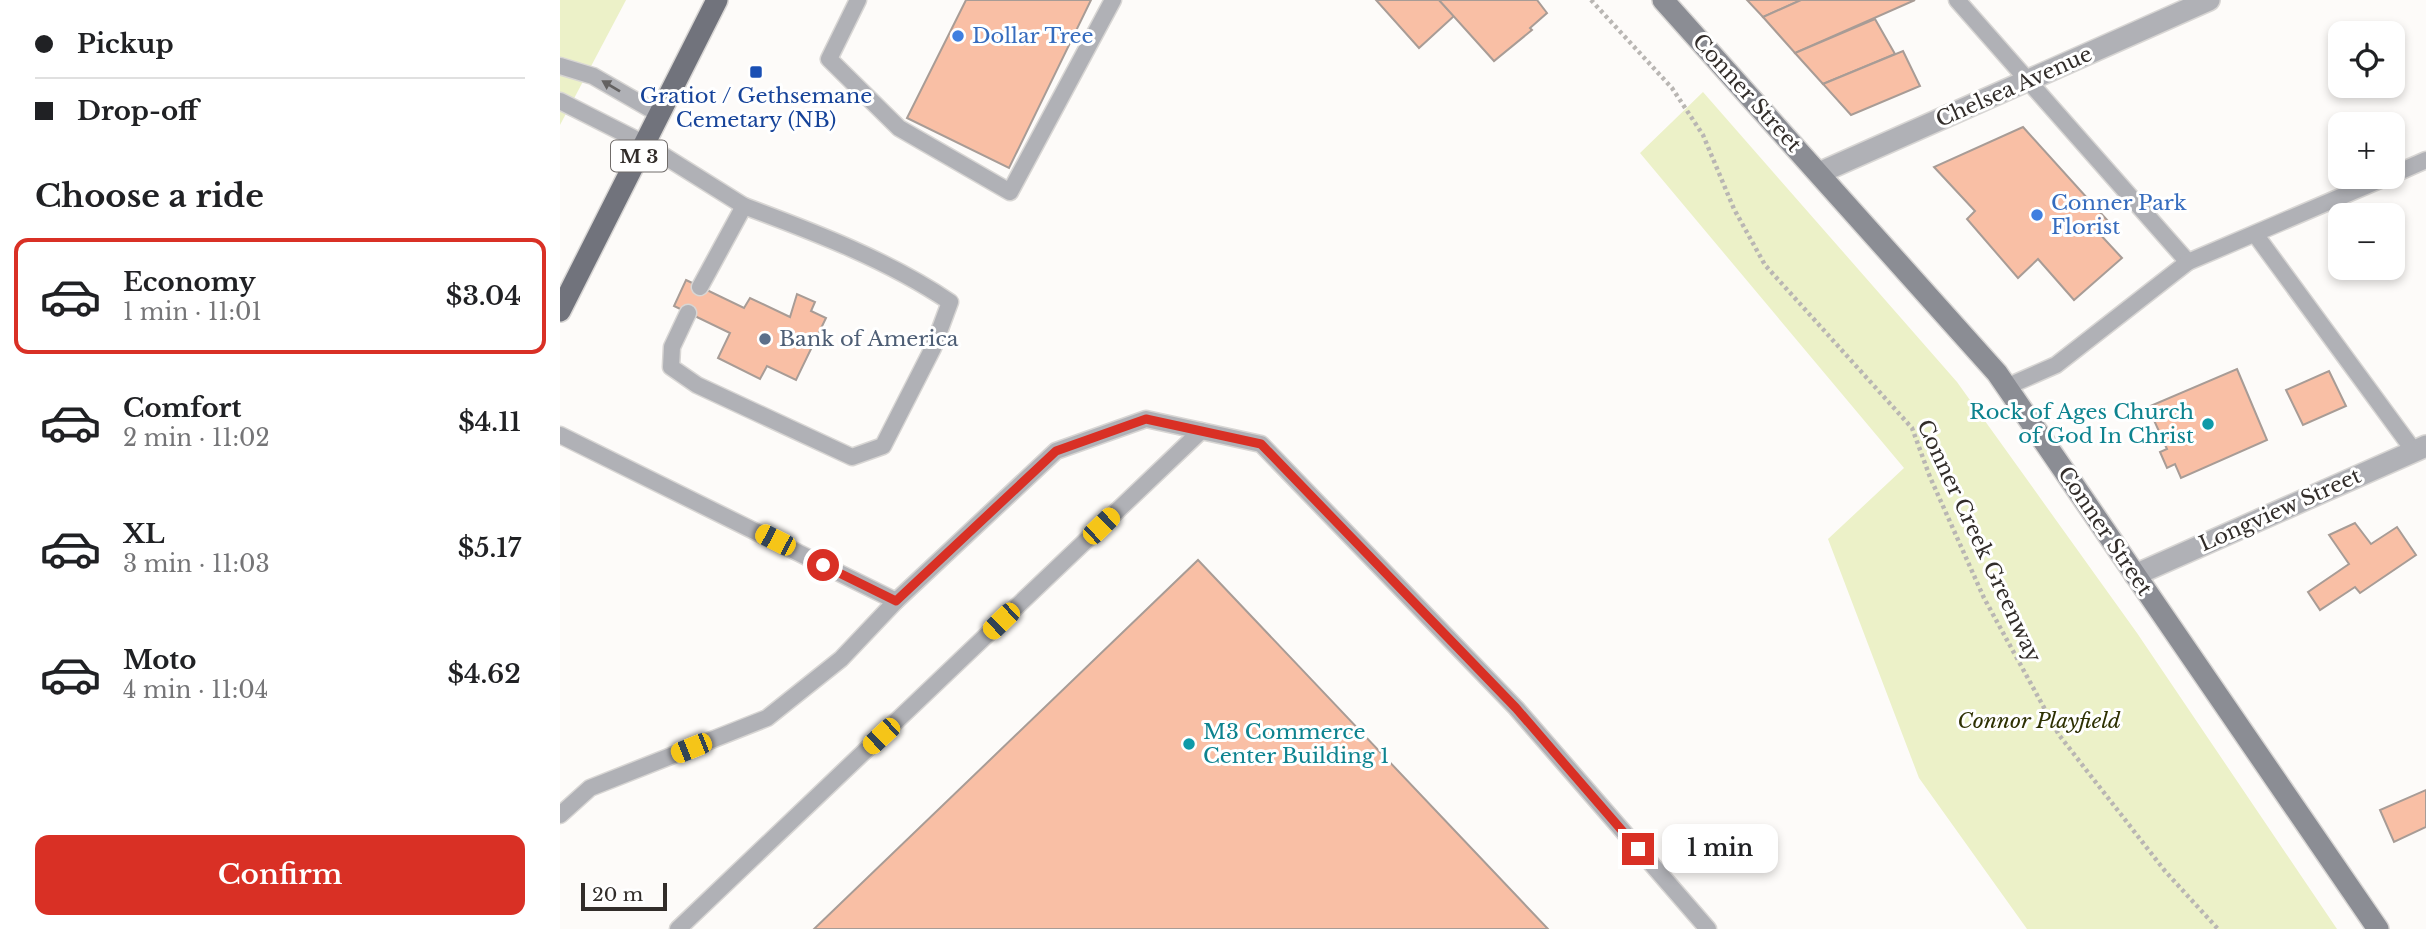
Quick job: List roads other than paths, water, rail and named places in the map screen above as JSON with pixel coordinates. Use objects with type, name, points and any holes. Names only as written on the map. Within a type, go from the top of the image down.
[{"type":"main road","name":"M 3","points":[[560,311],[717,0]]},
{"type":"main road","name":"Conner Street","points":[[1663,0],[2006,387],[2378,929]]},
{"type":"street","name":"Chelsea Avenue","points":[[1819,173],[2209,0]]},
{"type":"street","name":"Longview Street","points":[[2135,575],[2420,449]]},
{"type":"lane","points":[[858,0],[829,59],[899,128],[1010,192],[1113,0]]},
{"type":"lane","points":[[1957,0],[2188,262]]},
{"type":"lane","points":[[560,66],[593,76],[659,114]]},
{"type":"lane","points":[[560,101],[645,144],[744,206],[799,226],[921,283],[950,302],[933,348],[883,446],[852,457],[697,386],[671,367],[672,347],[688,313]]},
{"type":"lane","points":[[2405,169],[2426,160]]},
{"type":"lane","points":[[2006,387],[2056,365],[2188,262],[2359,189]]},
{"type":"lane","points":[[700,287],[744,206]]},
{"type":"lane","points":[[2255,234],[2420,449]]},
{"type":"lane","points":[[560,815],[590,788],[767,718],[841,659],[896,601],[1056,451],[1146,419],[1261,444],[1516,708],[1708,929]]},
{"type":"lane","points":[[678,929],[1201,431]]},
{"type":"lane","points":[[560,435],[896,601]]},
{"type":"place","name":"Dollar Tree","points":[[958,36]]},
{"type":"place","name":"Gratiot / Gethsemane Cemetary (NB)","points":[[756,72]]},
{"type":"place","name":"Conner Park Florist","points":[[2037,215]]},
{"type":"place","name":"Bank of America","points":[[765,339]]},
{"type":"place","name":"Rock of Ages Church of God In Christ","points":[[2208,424]]},
{"type":"place","name":"M3 Commerce Center Building 1","points":[[1189,744]]},
{"type":"park label","name":"Connor Playfield","points":[[2039,721]]}]
